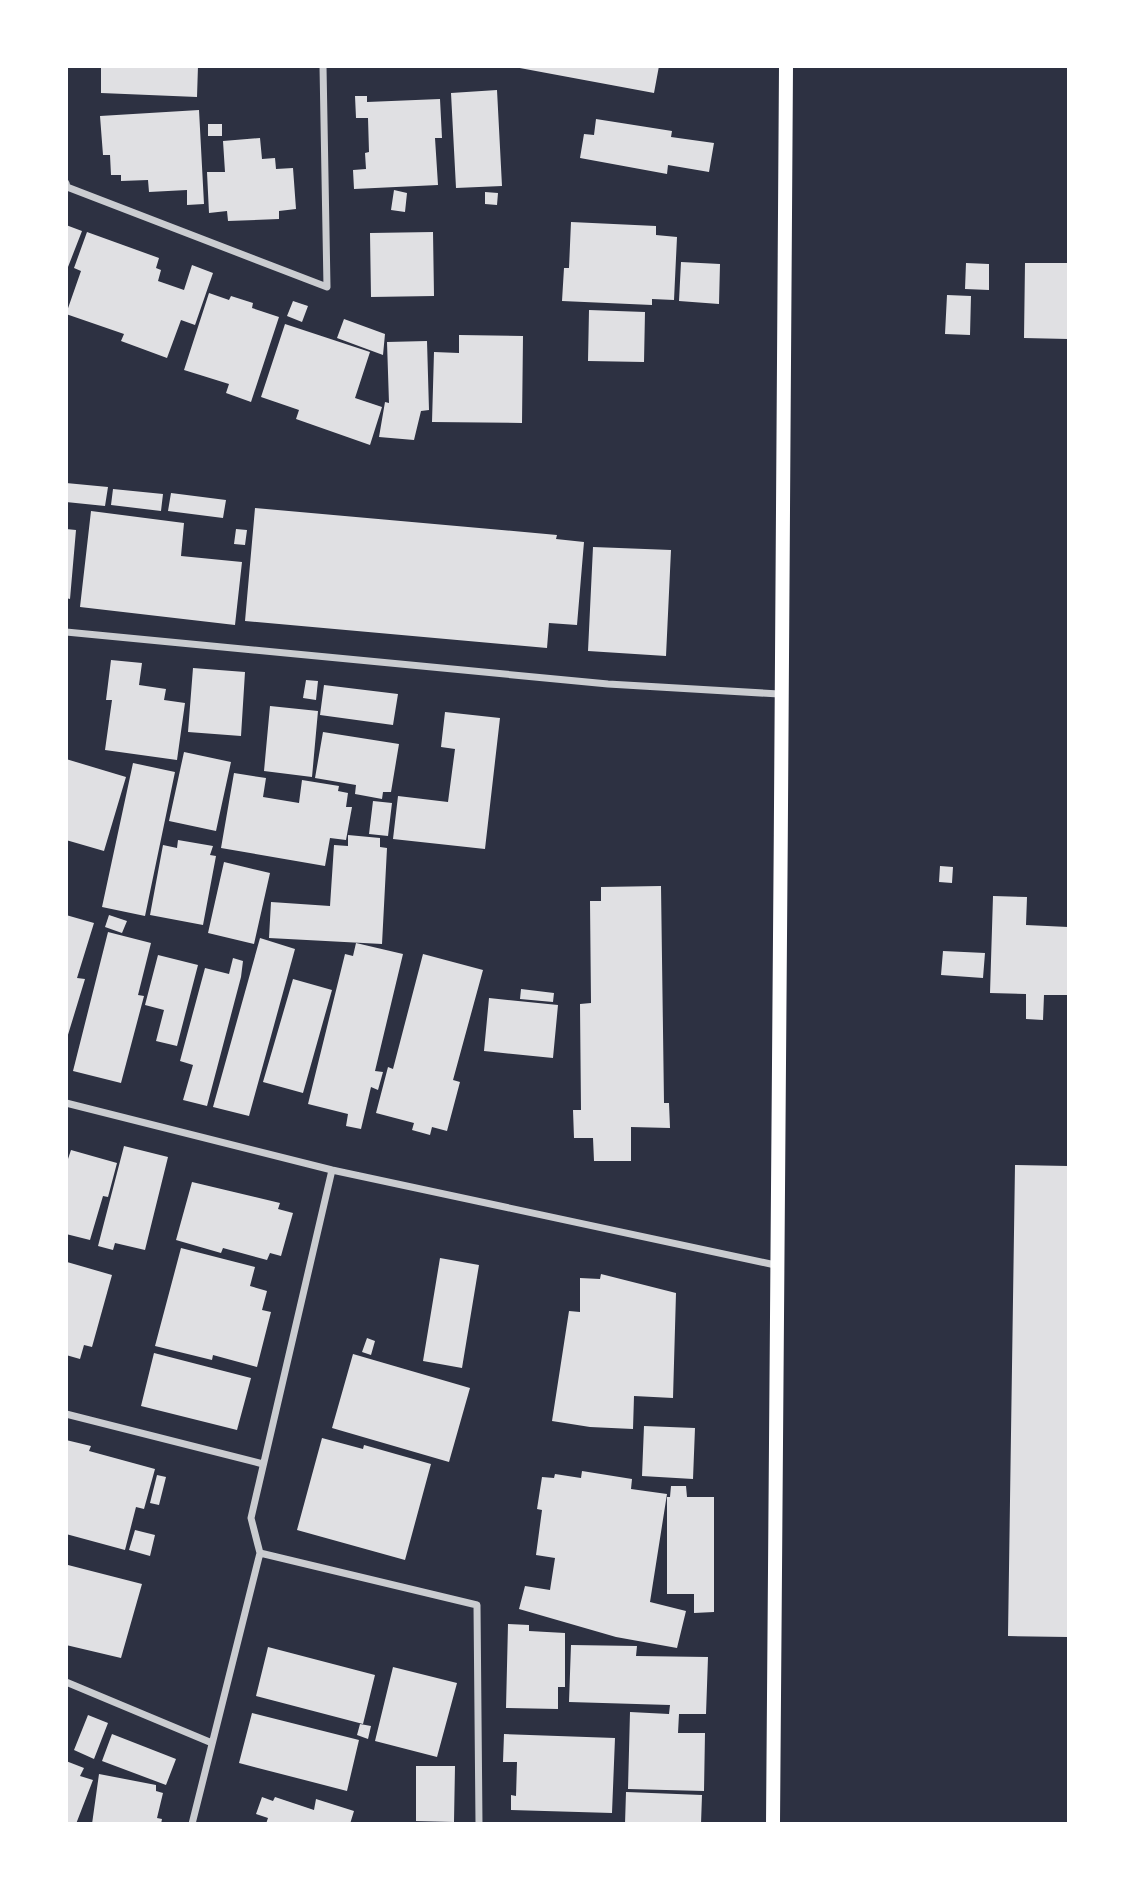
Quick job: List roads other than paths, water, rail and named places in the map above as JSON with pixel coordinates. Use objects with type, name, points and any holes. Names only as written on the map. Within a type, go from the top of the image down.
[{"type":"main road","points":[[773,1824],[781,1266],[779,694],[786,66]]},
{"type":"street","points":[[66,183],[66,187],[327,287],[323,66]]},
{"type":"street","points":[[66,632],[608,684],[779,694]]},
{"type":"street","points":[[66,1103],[331,1170],[781,1266]]},
{"type":"street","points":[[192,1824],[260,1553],[251,1518],[331,1170]]},
{"type":"street","points":[[66,1414],[263,1464]]},
{"type":"street","points":[[260,1553],[477,1605],[479,1824]]},
{"type":"street","points":[[66,1682],[212,1743]]}]
